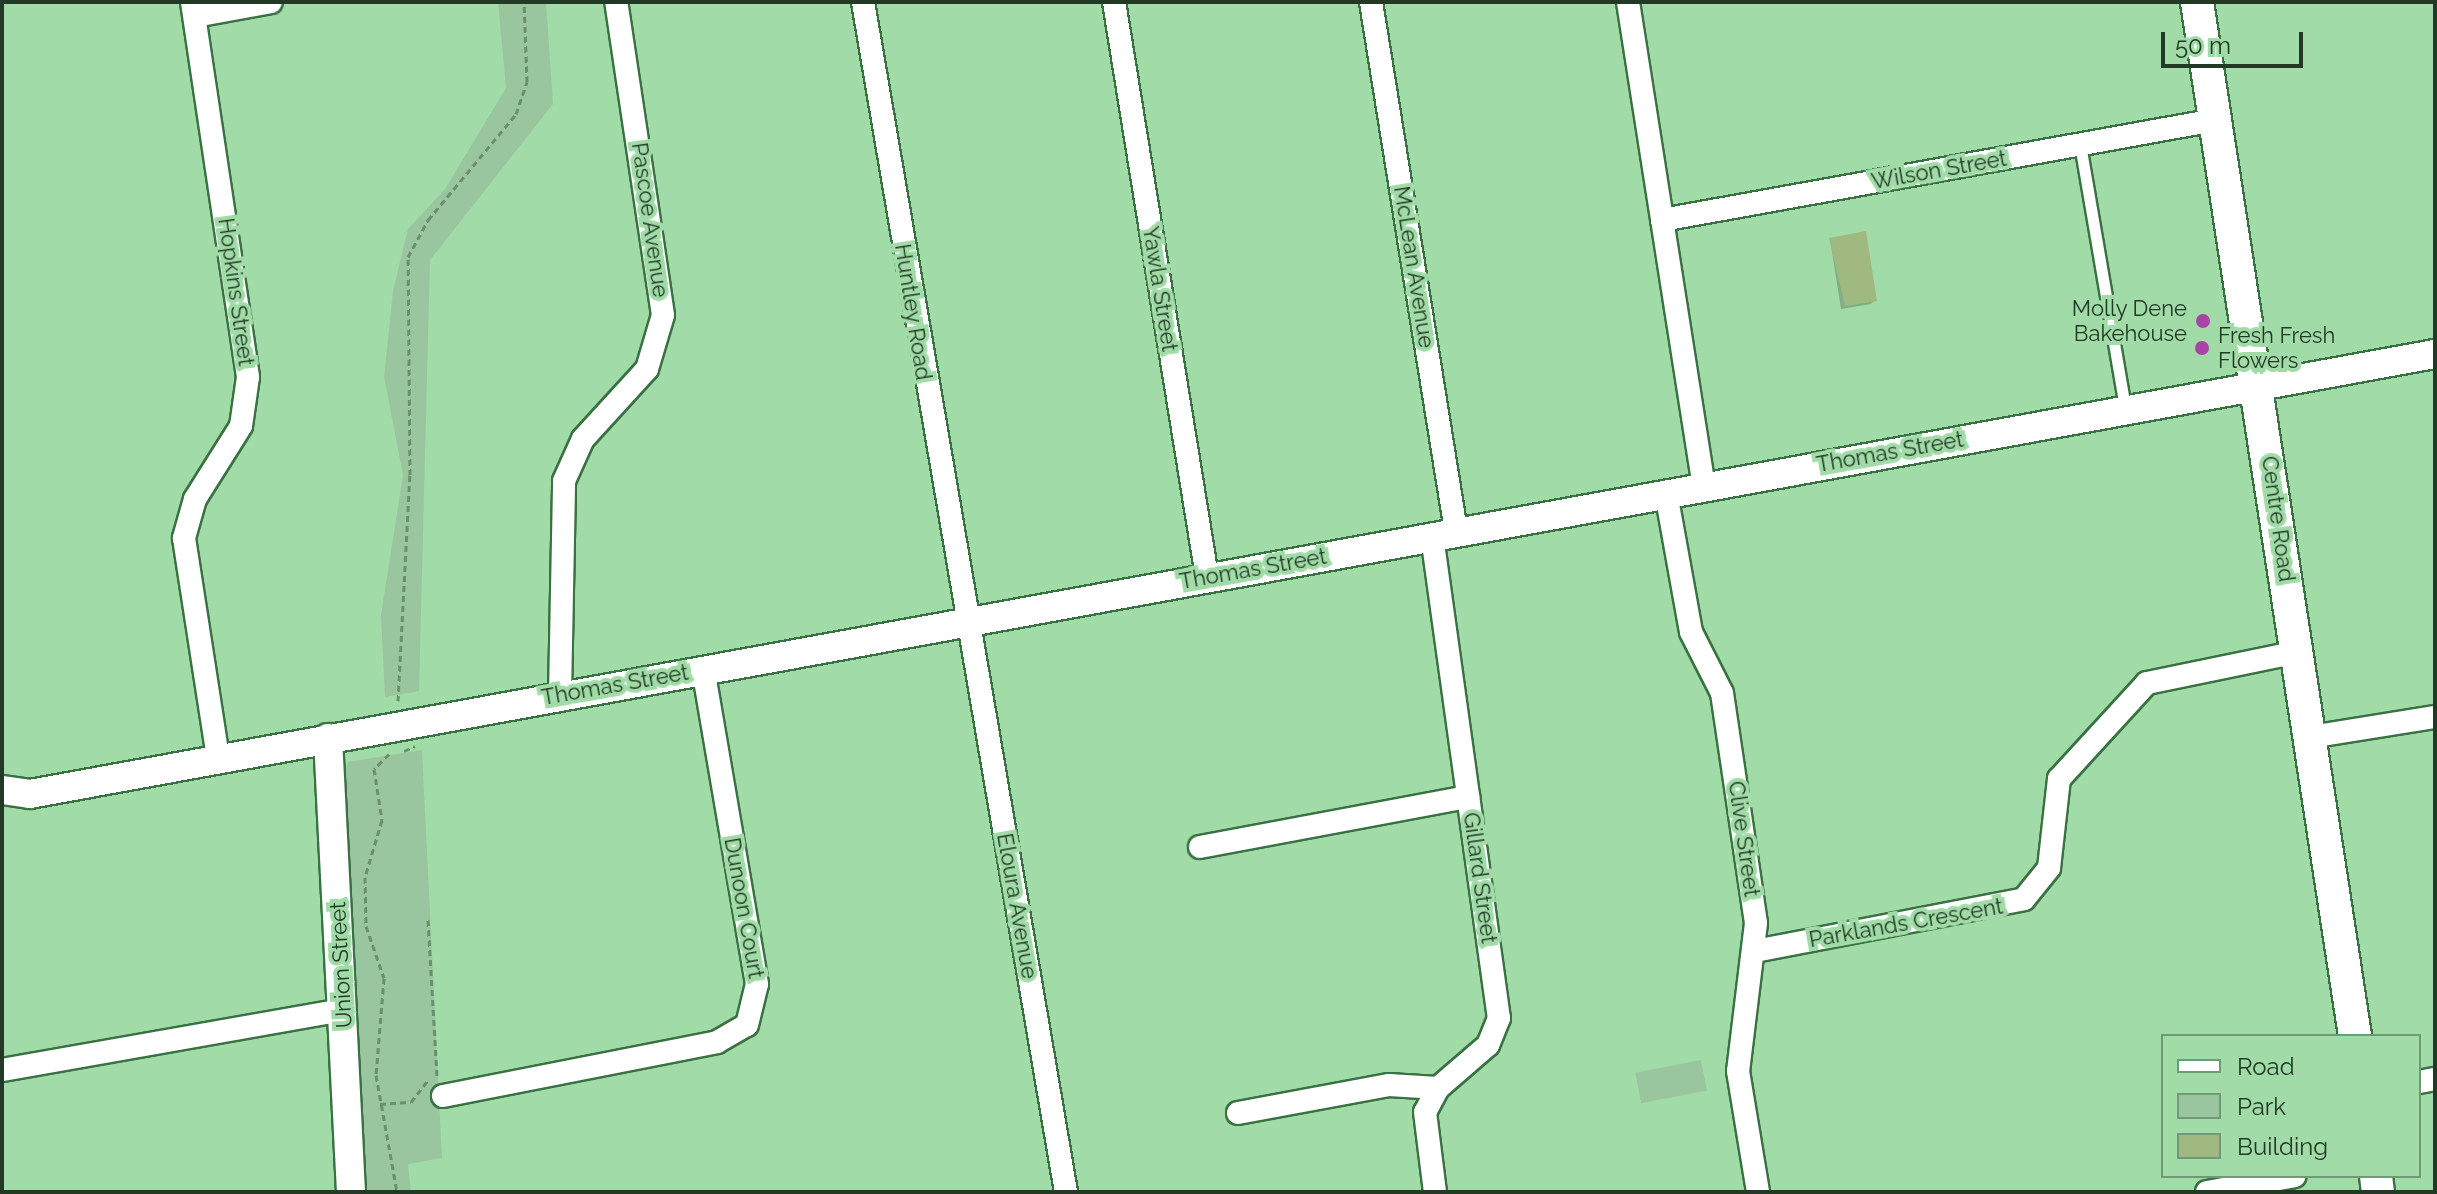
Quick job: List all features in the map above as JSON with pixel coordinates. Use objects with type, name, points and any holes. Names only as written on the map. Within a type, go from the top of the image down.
[{"type":"main road","name":"Centre Road","points":[[2197,2],[2258,384],[2355,1034]]},
{"type":"street","points":[[194,9],[271,2]]},
{"type":"street","name":"Pascoe Avenue","points":[[560,695],[564,481],[583,439],[647,369],[663,315],[616,2]]},
{"type":"street","name":"Huntley Road","points":[[863,2],[966,621]]},
{"type":"street","name":"Yawla Street","points":[[1114,2],[1207,577]]},
{"type":"street","name":"McLean Avenue","points":[[1371,2],[1444,534]]},
{"type":"street","points":[[1628,2],[1704,486]]},
{"type":"street","name":"Hopkins Street","points":[[194,9],[248,377],[241,426],[195,499],[184,538],[218,757]]},
{"type":"street","name":"Wilson Street","points":[[1662,220],[2215,120]]},
{"type":"street","name":"Thomas Street","points":[[2,790],[30,794],[70,782],[328,738],[2125,408],[2435,354]]},
{"type":"street","name":"Clive Street","points":[[1666,493],[1691,632],[1722,693],[1755,951],[1738,1071],[1758,1192]]},
{"type":"street","name":"Gillard Street","points":[[1438,1088],[1480,1056],[1499,1018],[1468,797],[1444,534]]},
{"type":"street","name":"Eloura Avenue","points":[[966,621],[1066,1192]]},
{"type":"street","name":"Parklands Crescent","points":[[1755,951],[2024,899],[2049,868],[2059,779],[2147,683],[2298,652]]},
{"type":"street","name":"Dunoon Court","points":[[443,1096],[717,1042],[747,1025],[757,984],[703,669]]},
{"type":"street","points":[[2310,737],[2435,717]]},
{"type":"street","name":"Union Street","points":[[328,738],[351,1192]]},
{"type":"street","name":"Thomas Street","points":[[2,768],[70,782]]},
{"type":"street","points":[[1200,847],[1468,797]]},
{"type":"street","points":[[2,1070],[344,1010]]},
{"type":"street","points":[[1238,1113],[1389,1085],[1438,1088],[1424,1126],[1435,1192]]},
{"type":"street","points":[[2207,1192],[2284,1178]]},
{"type":"lane","points":[[2080,144],[2125,408]]},
{"type":"path","points":[[399,705],[410,475],[408,257],[525,95],[524,2]]},
{"type":"path","points":[[397,1192],[380,1104],[375,1026],[385,985],[366,926],[365,877],[382,820],[373,779],[381,757],[417,749],[414,743]]},
{"type":"path","points":[[380,1104],[411,1102],[422,1084],[438,1078],[428,920]]},
{"type":"green space","points":[[498,2],[546,2],[553,104],[430,260],[419,691],[385,697],[381,615],[403,475],[384,377],[393,291],[408,229],[445,189],[506,88]]},
{"type":"green space","points":[[422,750],[442,1158],[408,1164],[411,1192],[364,1192],[344,777],[348,762]]},
{"type":"green space","points":[[1701,1060],[1707,1090],[1641,1103],[1635,1073]]},
{"type":"building","points":[[1866,231],[1877,301],[1845,306],[1829,238]]},
{"type":"place","name":"Molly Dene Bakehouse","points":[[2203,321]]},
{"type":"place","name":"Fresh Fresh Flowers","points":[[2202,348]]}]
